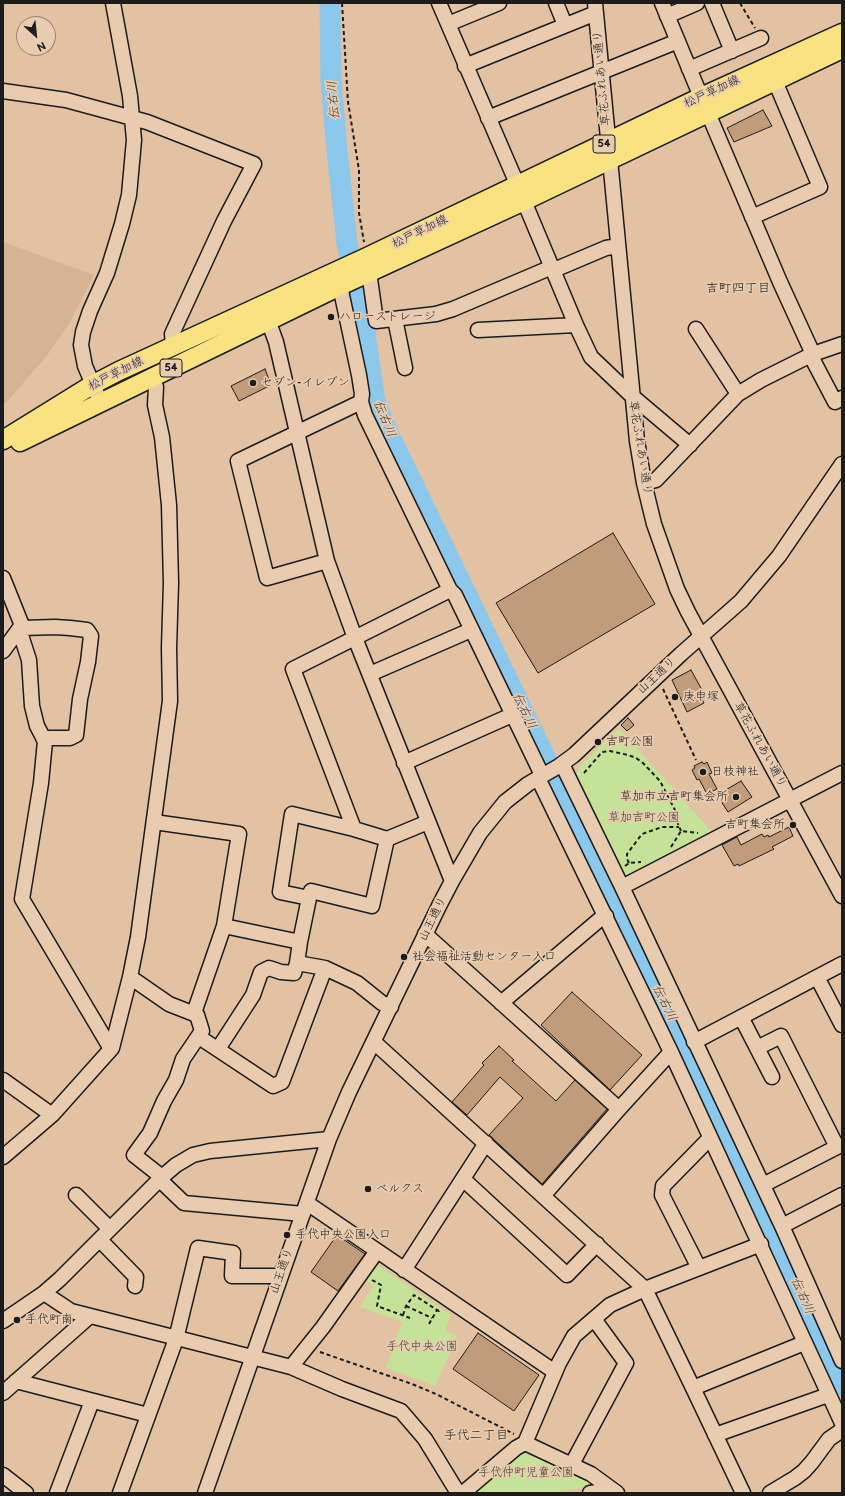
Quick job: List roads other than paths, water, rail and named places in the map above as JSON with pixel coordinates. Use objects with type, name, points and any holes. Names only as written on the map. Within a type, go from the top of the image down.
[{"type":"main road","name":"松戸草加線","points":[[3,451],[152,377],[268,322],[367,259],[521,193],[704,105],[842,33]]},
{"type":"main road","name":"松戸草加線","points":[[704,105],[775,81],[842,49]]},
{"type":"main road","name":"松戸草加線","points":[[3,440],[92,385],[260,306],[337,279]]},
{"type":"street","points":[[101,402],[92,385],[85,366],[81,345],[83,332],[90,311],[107,273],[122,224],[129,195],[134,140],[133,118],[113,3]]},
{"type":"street","points":[[440,3],[576,325],[591,357],[632,396],[690,445]]},
{"type":"street","points":[[448,24],[499,3]]},
{"type":"street","points":[[556,3],[566,25]]},
{"type":"street","points":[[697,3],[664,9],[780,282],[813,354],[814,362],[835,402],[842,398]]},
{"type":"street","points":[[712,3],[732,51]]},
{"type":"street","points":[[466,66],[566,25],[596,8]]},
{"type":"street","name":"草花ふれあい通り","points":[[596,8],[637,441],[644,483],[664,556],[677,589],[701,638],[790,800],[840,887]]},
{"type":"street","points":[[689,69],[761,38]]},
{"type":"street","points":[[488,118],[678,41]]},
{"type":"street","points":[[752,217],[820,187],[775,81]]},
{"type":"street","points":[[3,91],[66,100],[147,122],[254,164],[224,221],[172,334],[173,346]]},
{"type":"street","points":[[367,259],[376,321],[436,314],[453,309],[606,248],[618,246]]},
{"type":"street","points":[[337,279],[359,375],[362,394],[360,402],[365,415],[542,776],[606,916],[761,1244],[804,1343],[842,1422]]},
{"type":"street","points":[[260,306],[276,342],[327,561],[355,638],[452,881]]},
{"type":"street","points":[[395,319],[405,368]]},
{"type":"street","points":[[478,330],[576,325]]},
{"type":"street","points":[[696,329],[738,394]]},
{"type":"street","points":[[644,483],[656,480],[738,394],[761,380],[813,354],[842,344]]},
{"type":"street","points":[[3,1157],[52,1115],[111,1049],[130,977],[138,937],[170,701],[169,648],[171,583],[169,506],[162,436],[155,405],[156,387],[152,377]]},
{"type":"street","points":[[327,561],[267,578],[238,461],[297,434],[360,402]]},
{"type":"street","name":"山王通り","points":[[205,1493],[329,1138],[349,1092],[425,934],[452,881],[480,833],[492,816],[516,792],[561,765],[574,754],[681,654],[701,638],[741,601],[764,575],[802,525],[842,464]]},
{"type":"street","points":[[3,578],[21,628],[29,660],[32,706],[37,726],[45,741],[41,783],[22,899],[111,1049]]},
{"type":"street","points":[[354,828],[293,669],[450,590]]},
{"type":"street","points":[[3,651],[21,628],[70,628],[87,630],[91,636],[88,662],[80,699],[76,735],[70,738],[43,738]]},
{"type":"street","points":[[370,674],[471,630]]},
{"type":"street","points":[[404,763],[512,715]]},
{"type":"street","points":[[561,765],[622,887],[694,1042],[837,1337],[842,1361]]},
{"type":"street","points":[[622,887],[842,773]]},
{"type":"street","points":[[309,898],[280,892],[292,814],[354,828],[387,839],[428,822]]},
{"type":"street","points":[[154,822],[239,834],[224,926],[194,1013]]},
{"type":"street","points":[[218,1049],[253,995],[261,972],[269,968],[280,972],[294,973],[311,891],[372,906],[387,839]]},
{"type":"street","points":[[501,1002],[599,920],[606,916]]},
{"type":"street","points":[[224,926],[300,942]]},
{"type":"street","points":[[425,934],[619,1109]]},
{"type":"street","points":[[297,963],[325,968],[357,983],[382,1003],[391,1007]]},
{"type":"street","points":[[694,1042],[842,964]]},
{"type":"street","points":[[198,1037],[273,1086],[282,1082],[325,968]]},
{"type":"street","points":[[130,977],[169,1004],[197,1015],[202,1031],[183,1059],[176,1080],[164,1101],[150,1134],[134,1155],[161,1178],[184,1203],[305,1209],[377,1251],[555,1372]]},
{"type":"street","points":[[817,977],[842,1026]]},
{"type":"street","points":[[741,1017],[772,1077]]},
{"type":"street","points":[[757,1048],[781,1036],[837,1147],[763,1185]]},
{"type":"street","points":[[374,1042],[645,1289],[742,1493]]},
{"type":"street","points":[[543,1196],[671,1052]]},
{"type":"street","points":[[3,1080],[52,1115]]},
{"type":"street","points":[[3,1321],[44,1293],[176,1165],[194,1155],[210,1151],[329,1138]]},
{"type":"street","points":[[699,1268],[662,1195],[663,1186],[710,1138]]},
{"type":"street","points":[[404,1270],[486,1143]]},
{"type":"street","points":[[463,1179],[567,1275],[597,1244]]},
{"type":"street","points":[[76,1195],[110,1228]]},
{"type":"street","points":[[782,1226],[842,1195]]},
{"type":"street","points":[[100,1240],[136,1277],[136,1286]]},
{"type":"street","points":[[463,1493],[525,1442],[555,1372],[574,1336],[594,1319],[610,1306],[645,1289],[761,1244]]},
{"type":"street","points":[[120,1493],[176,1339],[198,1248],[233,1253],[232,1276],[281,1276]]},
{"type":"street","points":[[291,1367],[308,1347],[377,1251]]},
{"type":"street","points":[[44,1293],[71,1311],[176,1339],[291,1367],[342,1389],[400,1411],[425,1439],[458,1493]]},
{"type":"street","points":[[3,1392],[90,1316]]},
{"type":"street","points":[[572,1464],[626,1363],[594,1319]]},
{"type":"street","points":[[693,1388],[804,1343]]},
{"type":"street","points":[[16,1381],[148,1416]]},
{"type":"street","points":[[715,1435],[828,1395]]},
{"type":"street","points":[[57,1493],[92,1401]]},
{"type":"street","points":[[770,1493],[804,1471],[829,1439],[842,1430]]},
{"type":"street","points":[[525,1442],[591,1474],[614,1491]]},
{"type":"street","points":[[3,1475],[26,1493]]},
{"type":"street","points":[[590,1493],[614,1491]]},
{"type":"waterway","name":"伝右川","points":[[330,3],[331,80],[347,243],[365,333],[375,402],[384,424],[739,1158],[842,1385]]},
{"type":"place","name":"ハローストレージ","points":[[331,317]]},
{"type":"place","name":"セブン-イレブン","points":[[253,383]]},
{"type":"place","name":"庚申塚","points":[[675,697]]},
{"type":"place","name":"吉町公園","points":[[598,742]]},
{"type":"place","name":"日枝神社","points":[[703,772]]},
{"type":"place","name":"草加市立吉町集会所","points":[[736,797]]},
{"type":"place","name":"吉町集会所","points":[[793,825]]},
{"type":"place","name":"社会福祉活動センター入口","points":[[404,957]]},
{"type":"place","name":"ベルクス","points":[[368,1189]]},
{"type":"place","name":"手代中央公園入口","points":[[287,1235]]},
{"type":"place","name":"手代町南","points":[[17,1320]]},
{"type":"district","name":"吉町四丁目","points":[[738,289]]},
{"type":"district","name":"手代二丁目","points":[[476,1436]]},
{"type":"park label","name":"草加吉町公園","points":[[644,818]]},
{"type":"park label","name":"手代中央公園","points":[[422,1347]]},
{"type":"park label","name":"手代仲町児童公園","points":[[526,1473]]}]
